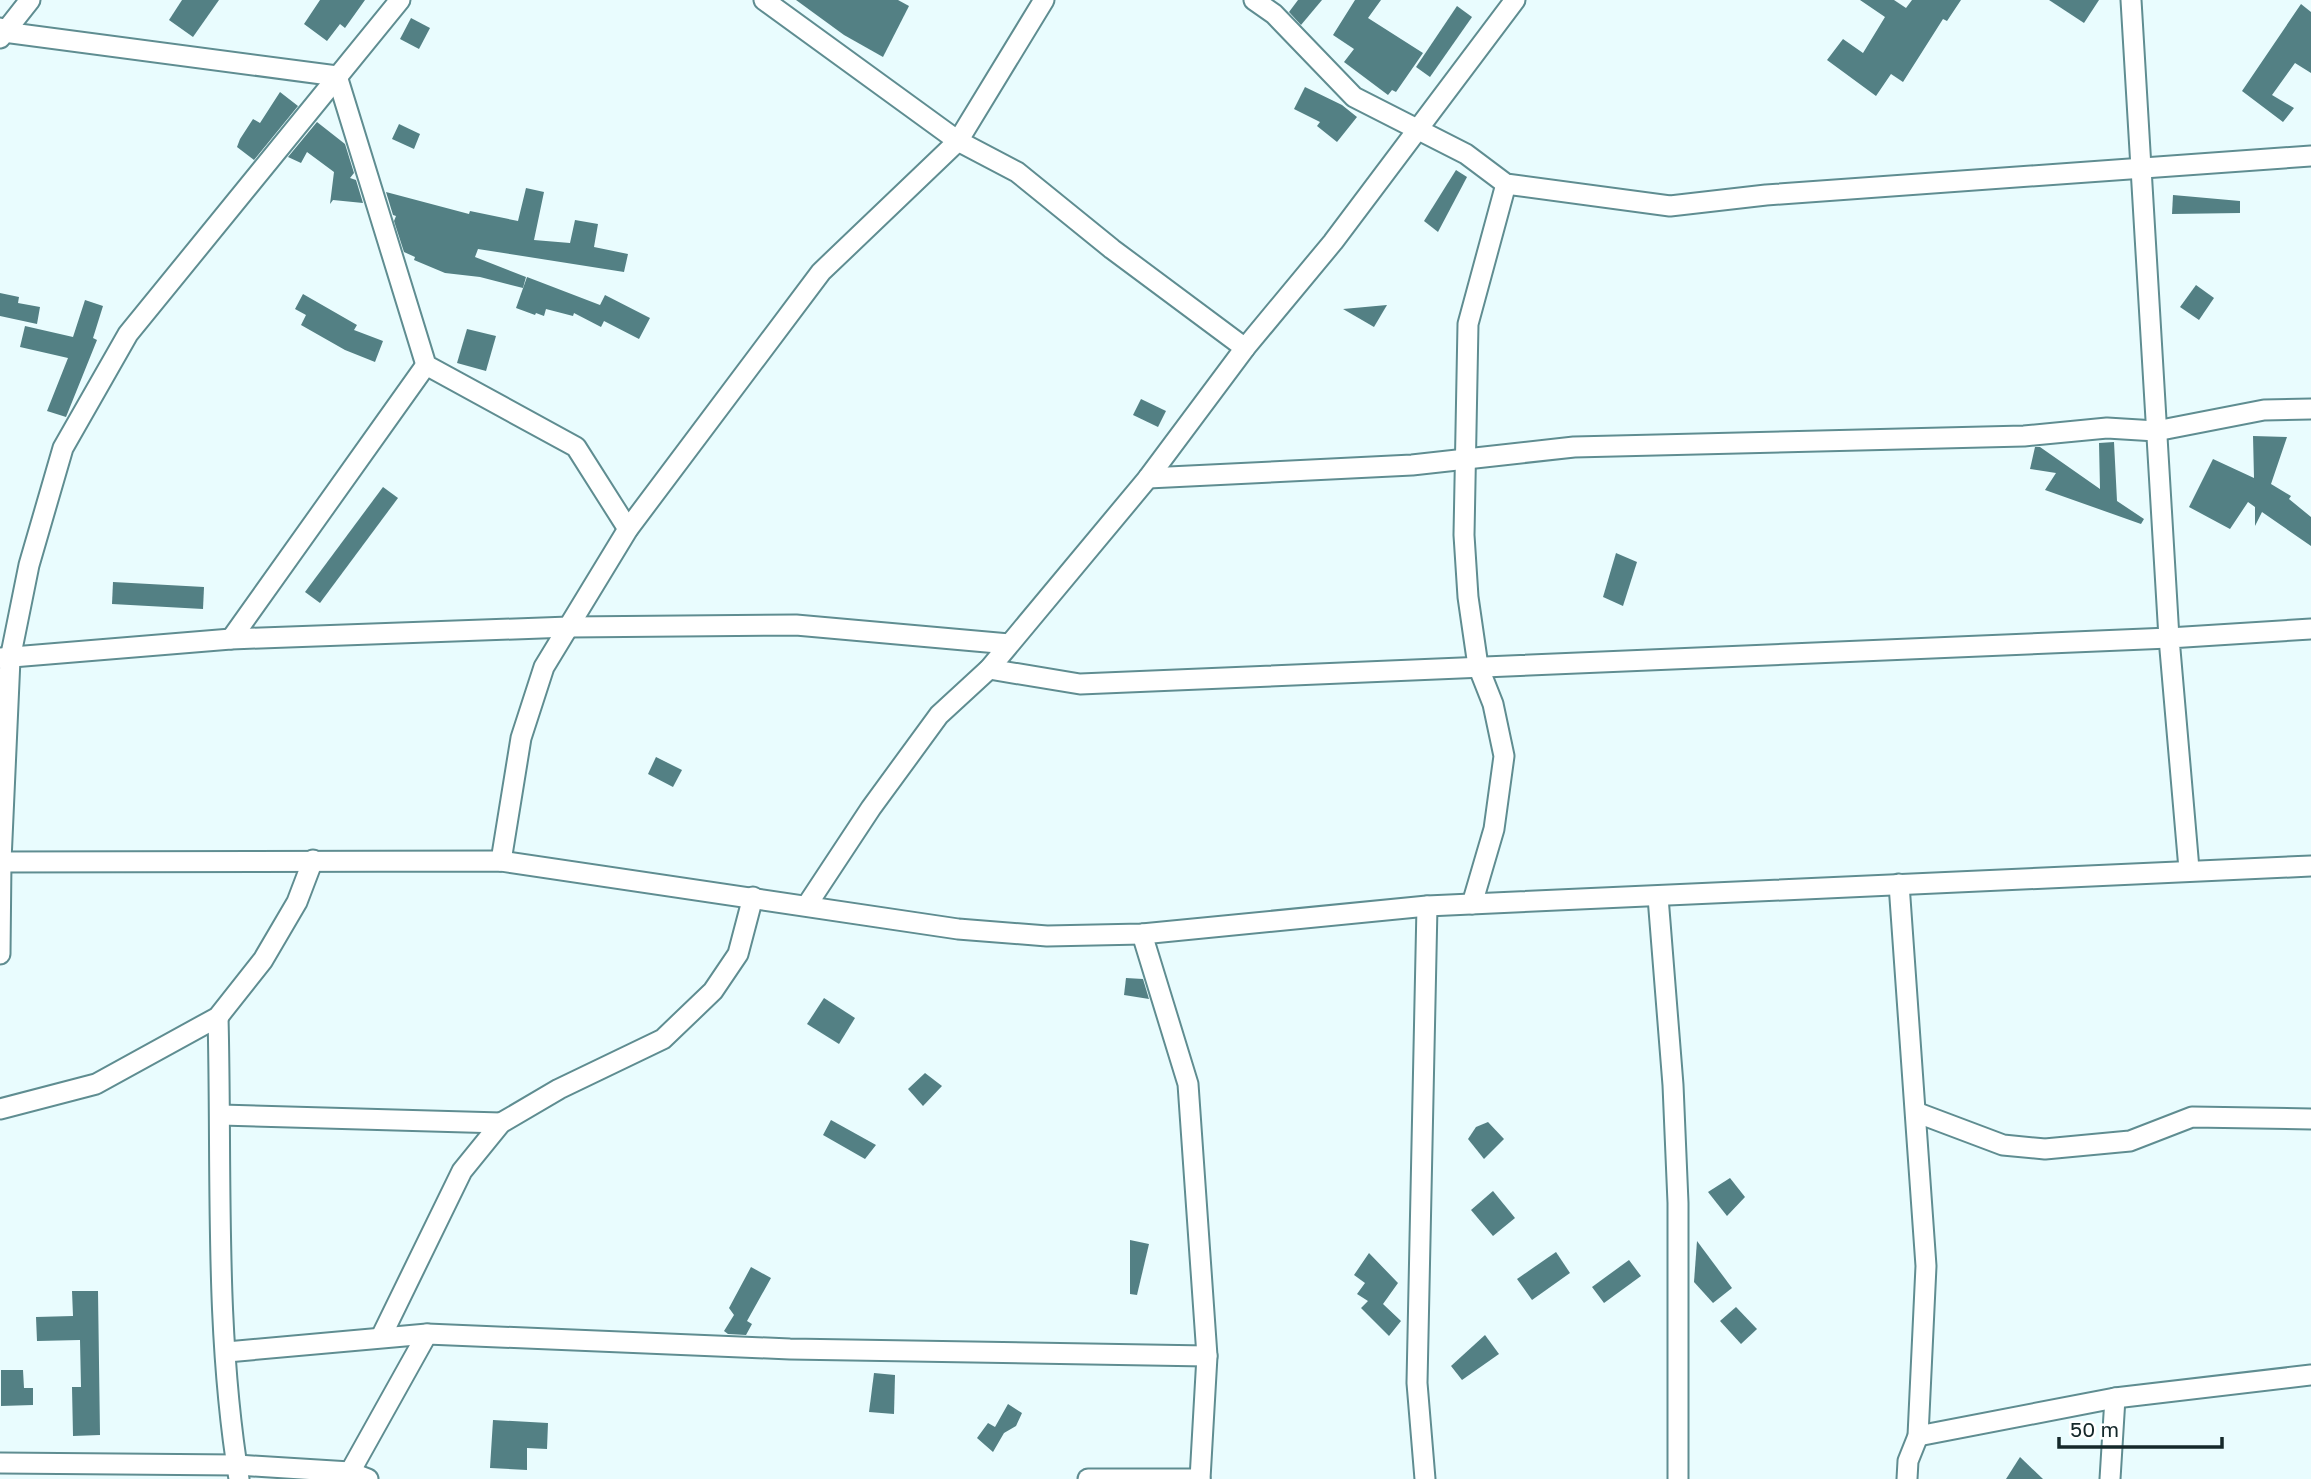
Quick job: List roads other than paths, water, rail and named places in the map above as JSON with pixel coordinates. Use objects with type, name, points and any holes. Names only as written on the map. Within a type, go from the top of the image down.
[{"type":"street","points":[[1,33],[30,0]]},
{"type":"street","points":[[0,954],[5,658],[63,448],[128,334],[400,0]]},
{"type":"street","points":[[764,0],[958,141],[1017,172],[1112,249],[1245,348]]},
{"type":"street","points":[[501,861],[520,738],[544,667],[628,529],[821,272],[958,141],[1044,0]]},
{"type":"street","points":[[1254,0],[1274,14],[1354,97],[1466,154],[1506,184],[1670,206],[1766,195],[2311,156]]},
{"type":"street","points":[[807,905],[871,808],[939,715],[989,670],[1148,478],[1245,348],[1333,242],[1515,0]]},
{"type":"street","points":[[2131,0],[2169,638],[2189,869]]},
{"type":"street","points":[[1,33],[337,76]]},
{"type":"street","points":[[337,76],[425,365],[576,447],[628,529]]},
{"type":"street","points":[[1472,904],[1494,829],[1504,756],[1493,704],[1478,666],[1464,535],[1468,324],[1506,184]]},
{"type":"street","points":[[231,639],[425,365]]},
{"type":"street","points":[[1148,478],[1465,460],[1574,447],[2024,436],[2107,428],[2157,431],[2264,410],[2311,409]]},
{"type":"street","points":[[5,658],[231,639],[569,627],[796,625],[1009,644]]},
{"type":"street","points":[[989,670],[1080,684],[2169,638],[2311,629]]},
{"type":"street","points":[[0,1110],[96,1084],[218,1017],[263,960],[297,902],[313,860]]},
{"type":"street","points":[[0,862],[501,861],[958,929],[1047,936],[1142,934],[1427,906],[1658,897],[2189,869],[2311,866]]},
{"type":"street","points":[[1899,884],[1926,1266],[1918,1436],[1908,1461],[1907,1479]]},
{"type":"street","points":[[382,1337],[462,1171],[501,1123],[559,1089],[663,1039],[713,991],[738,954],[753,897]]},
{"type":"street","points":[[1658,897],[1673,1085],[1678,1203],[1678,1479]]},
{"type":"street","points":[[1424,1479],[1418,1383],[1427,906]]},
{"type":"street","points":[[1088,1479],[1200,1479],[1207,1356],[1188,1084],[1142,934]]},
{"type":"street","points":[[218,1017],[221,1234],[227,1352],[238,1472]]},
{"type":"street","points":[[1917,1113],[2003,1145],[2045,1149],[2130,1142],[2192,1117],[2311,1119]]},
{"type":"street","points":[[221,1115],[501,1123]]},
{"type":"street","points":[[227,1352],[427,1334],[790,1349],[1207,1356]]},
{"type":"street","points":[[349,1472],[427,1334]]},
{"type":"street","points":[[1918,1436],[2115,1398],[2311,1375]]},
{"type":"street","points":[[2110,1479],[2115,1398]]},
{"type":"street","points":[[0,1463],[238,1472],[349,1472],[368,1479]]}]
